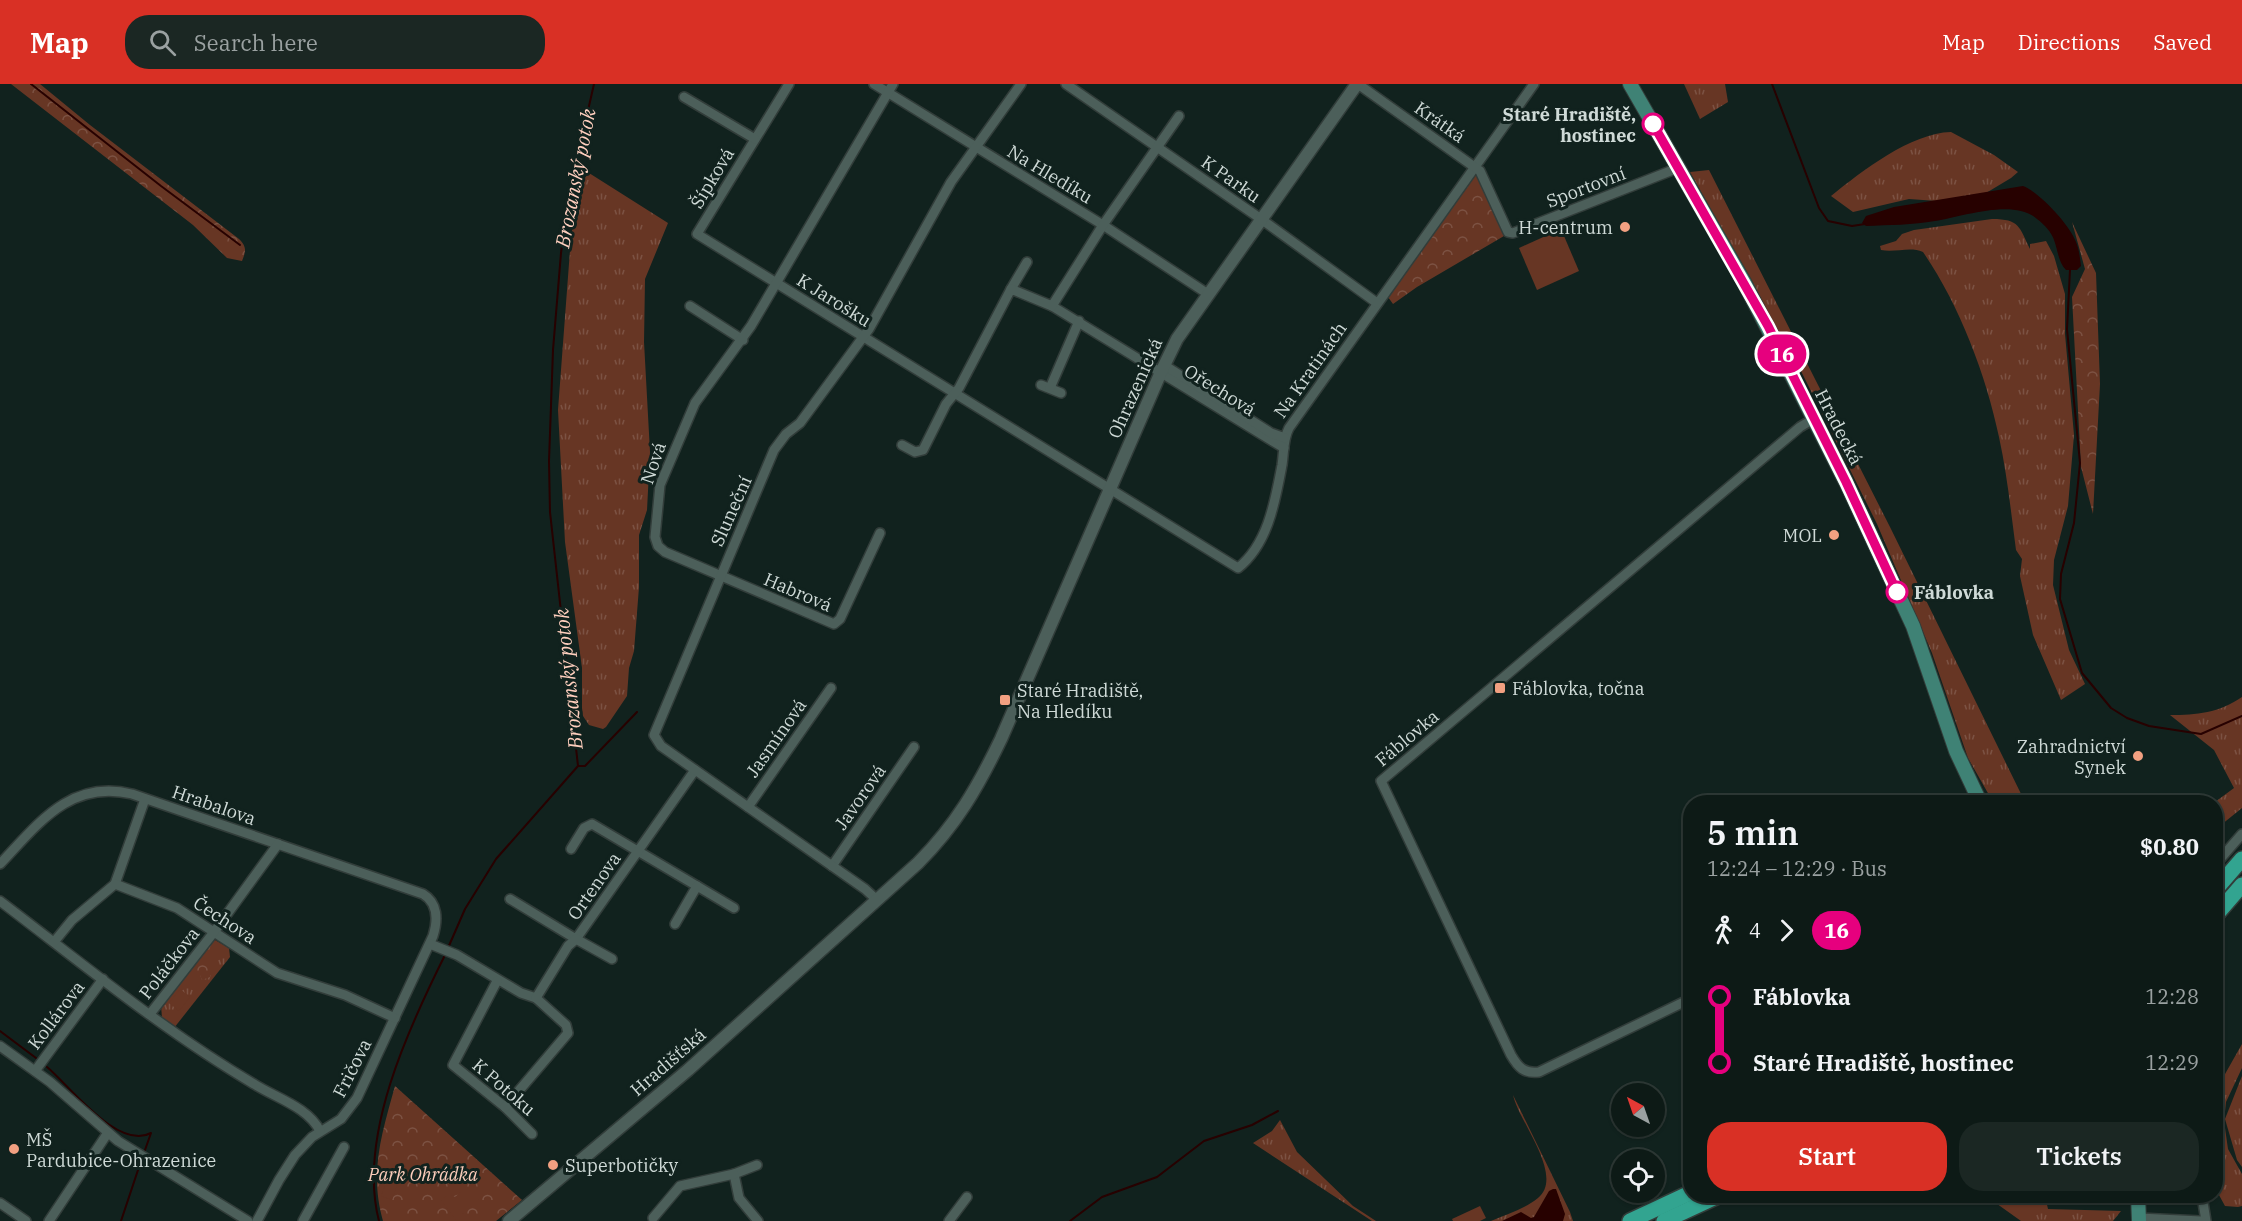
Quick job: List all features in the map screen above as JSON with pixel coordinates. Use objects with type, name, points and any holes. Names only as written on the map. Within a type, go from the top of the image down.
[{"type":"main road","name":"Hradecká","points":[[1630,84],[1744,282],[1815,418],[1913,626],[1956,751],[1977,795]]},
{"type":"main road","points":[[2223,881],[2242,860]]},
{"type":"main road","points":[[2223,907],[2242,885]]},
{"type":"main road","points":[[1630,1221],[1683,1196]]},
{"type":"main road","points":[[1664,1221],[1703,1203]]},
{"type":"main road","points":[[2138,1203],[2139,1219]]},
{"type":"street","name":"Šípková","points":[[697,234],[789,84]]},
{"type":"street","name":"Na Hledíku","points":[[874,84],[891,88],[975,147],[1208,294]]},
{"type":"street","name":"Sluneční","points":[[877,900],[867,890],[661,746],[654,735],[774,450],[786,434],[800,423],[863,337],[951,182],[1021,84]]},
{"type":"street","name":"K Parku","points":[[1066,84],[1261,219],[1377,303]]},
{"type":"street","name":"Krátká","points":[[1358,84],[1475,166]]},
{"type":"street","name":"Ohrazenická","points":[[877,900],[949,831],[977,788],[1001,739],[1177,339],[1358,84]]},
{"type":"street","name":"Na Kratinách","points":[[1110,490],[1238,568],[1264,536],[1289,428],[1534,84]]},
{"type":"street","name":"Nová","points":[[720,577],[665,552],[657,546],[655,537],[663,474],[694,403],[742,340],[891,88]]},
{"type":"street","name":"Šípková","points":[[684,97],[755,139]]},
{"type":"street","points":[[1052,306],[1102,225],[1179,116]]},
{"type":"street","name":"Sportovní","points":[[1475,166],[1483,175],[1504,227],[1511,233],[1678,168]]},
{"type":"street","name":"K Jarošku","points":[[697,234],[1110,490]]},
{"type":"street","points":[[902,445],[915,452],[922,450],[1027,262]]},
{"type":"street","name":"Ořechová","points":[[1011,289],[1052,306],[1271,433],[1285,438]]},
{"type":"street","points":[[690,306],[742,340]]},
{"type":"street","points":[[1061,393],[1046,387],[1079,321]]},
{"type":"street","name":"Ořechová","points":[[1162,369],[1284,448]]},
{"type":"street","name":"Fáblovka","points":[[1683,1002],[1539,1072],[1532,1073],[1523,1070],[1511,1055],[1381,781],[1800,427],[1815,418]]},
{"type":"street","name":"Habrová","points":[[720,577],[834,624],[840,619],[880,533]]},
{"type":"street","name":"Jasmínová","points":[[748,807],[831,688]]},
{"type":"street","name":"Javorová","points":[[832,866],[914,747]]},
{"type":"street","name":"Ortenova","points":[[536,998],[568,946],[576,939],[639,852],[695,770]]},
{"type":"street","name":"Hrabalova","points":[[0,864],[48,815],[74,798],[91,793],[115,791],[145,799],[423,894],[433,904]]},
{"type":"street","points":[[54,942],[72,920],[115,884],[145,799]]},
{"type":"street","name":"Ortenova","points":[[571,849],[584,828],[592,824],[734,908]]},
{"type":"street","points":[[2223,857],[2242,834]]},
{"type":"street","name":"Poláčkova","points":[[150,1014],[214,932],[278,844]]},
{"type":"street","name":"Čechova","points":[[115,884],[177,908],[277,972],[345,995],[395,1018]]},
{"type":"street","points":[[675,924],[697,886]]},
{"type":"street","name":"Ortenova","points":[[510,899],[612,959]]},
{"type":"street","name":"Hradišťská","points":[[509,1221],[688,1070],[877,900]]},
{"type":"street","name":"Poláčkova","points":[[0,902],[194,1047],[309,1116],[320,1131]]},
{"type":"street","name":"Fričova","points":[[257,1221],[279,1179],[295,1155],[320,1131],[335,1123],[349,1110],[362,1088],[430,944],[436,923],[433,904]]},
{"type":"street","points":[[430,944],[457,955],[496,981],[536,998],[566,1025],[568,1033],[505,1107]]},
{"type":"street","name":"Kollárova","points":[[35,1071],[103,979]]},
{"type":"street","name":"K Potoku","points":[[496,981],[453,1065],[505,1107],[532,1134]]},
{"type":"street","points":[[0,1046],[60,1090],[107,1134],[248,1221]]},
{"type":"street","points":[[49,1221],[107,1134]]},
{"type":"street","points":[[303,1221],[344,1147]]},
{"type":"street","points":[[653,1218],[680,1186],[734,1174],[757,1165]]},
{"type":"street","points":[[734,1174],[739,1198],[758,1221]]},
{"type":"street","points":[[949,1221],[968,1197]]},
{"type":"street","points":[[2203,1203],[2206,1221]]},
{"type":"street","points":[[2,1207],[26,1221]]},
{"type":"street","points":[[2139,1219],[2201,1221]]},
{"type":"green space","points":[[11,84],[40,84],[239,239],[245,249],[242,261],[227,258],[193,225]]},
{"type":"green space","points":[[1684,84],[1725,84],[1728,102],[1700,119]]},
{"type":"green space","points":[[1951,132],[1994,155],[2018,172],[1986,193],[1937,201],[1909,199],[1853,212],[1831,196],[1872,165],[1904,146],[1936,134]]},
{"type":"green space","points":[[1709,170],[1890,527],[2022,795],[1989,795],[1968,758],[1932,653],[1877,524],[1801,371],[1690,172]]},
{"type":"green space","points":[[1475,172],[1479,172],[1504,236],[1417,287],[1393,304],[1388,297]]},
{"type":"green space","points":[[589,173],[668,223],[645,279],[644,342],[650,452],[647,510],[639,535],[639,587],[634,651],[629,668],[627,696],[603,729],[589,725],[583,716],[582,668],[565,542],[558,410],[571,237],[577,197],[583,180]]},
{"type":"green space","points":[[2001,219],[2017,226],[2030,249],[2030,244],[2046,241],[2054,256],[2065,294],[2065,334],[2074,435],[2068,506],[2054,560],[2053,585],[2069,650],[2085,684],[2061,700],[2033,635],[2020,576],[2022,559],[2016,550],[1999,437],[1987,389],[1970,341],[1948,294],[1923,252],[1881,250],[1880,246],[1896,241],[1902,234],[1914,230]]},
{"type":"green space","points":[[2072,222],[2096,273],[2100,384],[2093,514],[2081,467],[2072,297],[2085,269]]},
{"type":"green space","points":[[1561,229],[1579,271],[1537,290],[1519,248]]},
{"type":"green space","points":[[2242,697],[2242,808],[2223,823],[2223,796],[2234,788],[2214,750],[2170,715],[2208,712]]},
{"type":"green space","points":[[215,940],[229,948],[230,957],[174,1028],[162,1018],[161,1005]]},
{"type":"green space","points":[[200,962],[206,962],[212,969],[210,977],[202,980],[200,975],[194,973],[195,966]]},
{"type":"green space","points":[[180,989],[190,997],[179,1011],[169,1003]]},
{"type":"green space","points":[[2242,1044],[2242,1068],[2226,1102],[2224,1121],[2228,1149],[2242,1174],[2242,1206],[2238,1207],[2225,1206],[2223,1202],[2223,1078]]},
{"type":"green space","points":[[2242,1076],[2242,1167],[2237,1160],[2225,1119]]},
{"type":"green space","name":"Park Ohrádka","points":[[395,1086],[522,1200],[496,1221],[383,1221],[377,1186],[377,1169],[382,1136]]},
{"type":"green space","points":[[1513,1095],[1573,1221],[1491,1221],[1527,1205],[1538,1198],[1545,1188],[1544,1163]]},
{"type":"green space","points":[[1280,1120],[1297,1152],[1353,1206],[1376,1221],[1372,1221],[1253,1143],[1272,1131]]},
{"type":"green space","points":[[387,1181],[397,1185],[392,1200],[381,1196]]},
{"type":"green space","points":[[467,1187],[479,1200],[456,1220],[441,1200],[449,1194],[455,1197]]},
{"type":"green space","points":[[1996,1203],[2047,1203],[2048,1209],[2121,1211],[2113,1221],[2021,1221]]},
{"type":"green space","points":[[1480,1206],[1486,1218],[1480,1221],[1453,1221],[1452,1219]]},
{"type":"shaded area","points":[[2023,186],[2045,202],[2061,218],[2073,235],[2081,266],[2077,270],[2066,270],[2063,267],[2053,237],[2042,223],[2027,213],[2015,210],[2002,209],[1910,224],[1866,226],[1862,223],[1866,216],[1894,207]]},
{"type":"shaded area","points":[[1556,1189],[1565,1214],[1563,1221],[1502,1221],[1521,1212],[1531,1218],[1534,1217],[1549,1191]]},
{"type":"waterway","points":[[31,84],[240,245]]},
{"type":"waterway","name":"Brozanský potok","points":[[448,948],[465,909],[496,859],[578,766],[550,512],[549,461],[553,350],[561,253],[569,194],[594,84]]},
{"type":"waterway","points":[[1772,84],[1819,208],[1828,221],[1852,226],[1865,224]]},
{"type":"waterway","points":[[2070,270],[2067,329],[2080,463],[2074,523],[2061,574],[2060,599],[2082,673],[2111,708],[2127,718],[2149,726],[2201,734],[2242,716]]},
{"type":"waterway","points":[[579,766],[585,766],[637,712]]},
{"type":"waterway","name":"Brozanský potok","points":[[379,1221],[374,1188],[375,1154],[381,1119],[390,1083],[403,1048],[446,953]]},
{"type":"waterway","points":[[0,1031],[36,1058]]},
{"type":"waterway","points":[[47,1067],[95,1114],[110,1125],[124,1133],[138,1136],[151,1133],[145,1150]]},
{"type":"waterway","points":[[1070,1221],[1102,1197],[1157,1177],[1204,1141],[1252,1125],[1278,1111]]},
{"type":"waterway","points":[[121,1221],[140,1164]]},
{"type":"bus line","name":"16","points":[[1653,124],[1768,326],[1815,418],[1897,592]]},
{"type":"place","name":"Staré Hradiště, hostinec","points":[[1653,124]]},
{"type":"place","name":"H-centrum","points":[[1625,227]]},
{"type":"place","name":"MOL","points":[[1834,535]]},
{"type":"place","name":"Fáblovka","points":[[1897,592]]},
{"type":"place","name":"Fáblovka, točna","points":[[1500,688]]},
{"type":"place","name":"Staré Hradiště, Na Hledíku","points":[[1005,700]]},
{"type":"place","name":"Zahradnictví Synek","points":[[2138,756]]},
{"type":"place","name":"MŠ Pardubice-Ohrazenice","points":[[14,1149]]},
{"type":"place","name":"Superbotičky","points":[[553,1165]]}]
